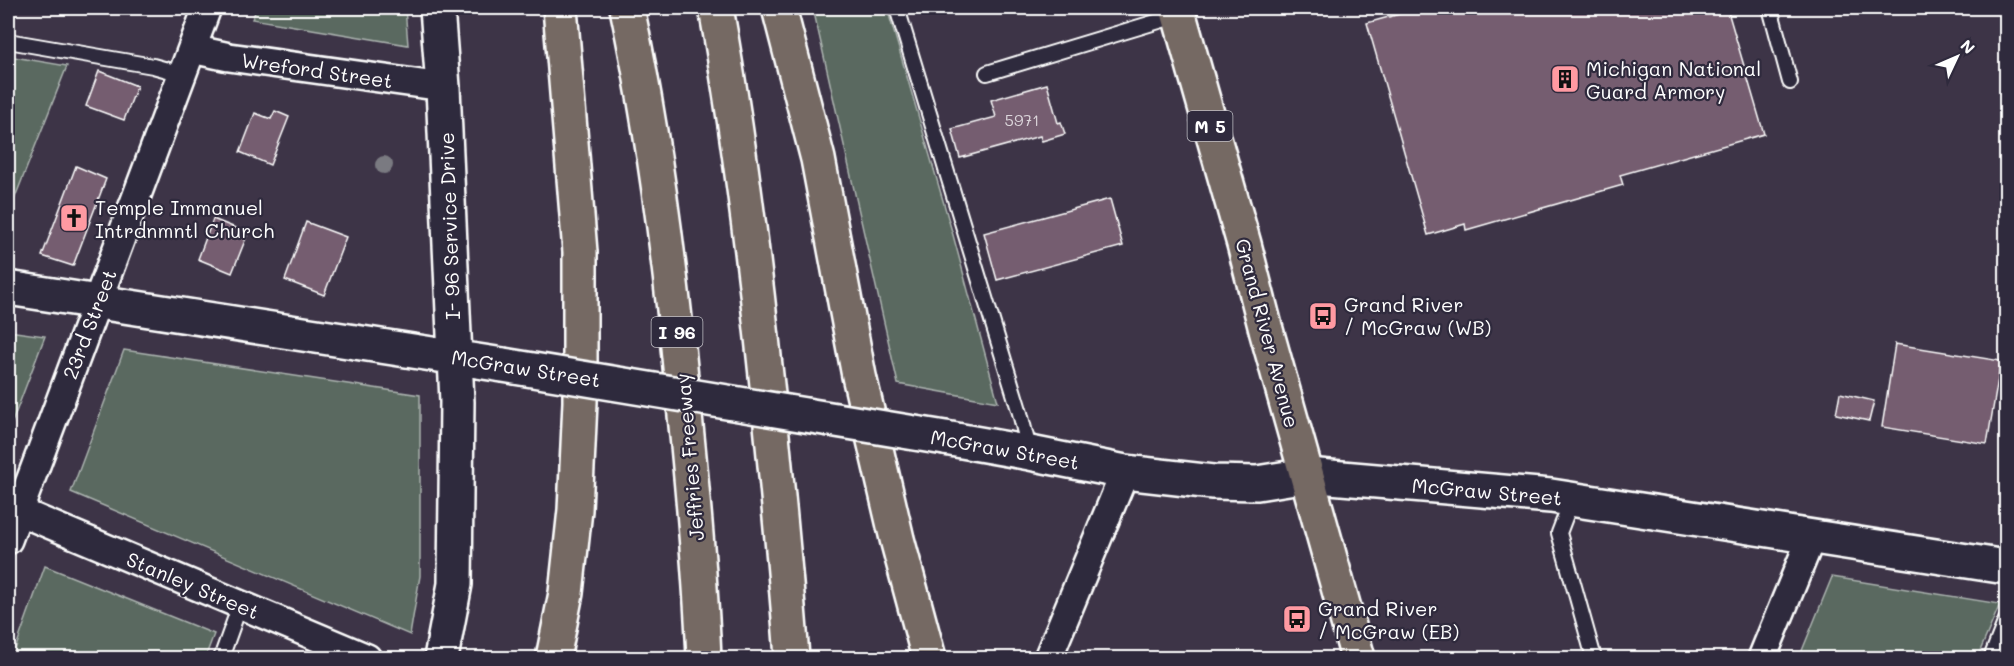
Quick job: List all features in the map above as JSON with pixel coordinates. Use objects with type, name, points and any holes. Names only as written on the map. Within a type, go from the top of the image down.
[{"type":"main road","points":[[553,658],[566,593],[575,510],[580,402],[580,252],[560,8]]},
{"type":"main road","name":"Jeffries Freeway","points":[[627,8],[637,52],[669,260],[691,464],[704,658]]},
{"type":"main road","points":[[716,8],[734,107],[760,308],[792,658]]},
{"type":"main road","points":[[779,8],[818,159],[859,376],[897,539],[929,658]]},
{"type":"main road","name":"Grand River Avenue","points":[[1178,11],[1358,658]]},
{"type":"street","name":"23rd Street","points":[[8,540],[207,8]]},
{"type":"street","name":"I- 96 Service Drive","points":[[436,8],[443,87],[457,413],[455,584],[441,658]]},
{"type":"street","name":"Wreford Street","points":[[192,49],[443,87]]},
{"type":"street","name":"McGraw Street","points":[[8,288],[455,356],[945,438],[1125,472],[1213,482],[1257,483],[1307,475],[1551,496],[2007,567]]},
{"type":"street","points":[[1048,658],[1125,472]]},
{"type":"street","name":"Stanley Street","points":[[18,511],[367,658]]},
{"type":"street","points":[[1762,658],[1812,536]]},
{"type":"lane","points":[[897,8],[1020,413],[1030,453]]},
{"type":"lane","points":[[1770,8],[1790,82]]},
{"type":"lane","points":[[987,73],[1178,11]]},
{"type":"lane","points":[[8,41],[153,66],[182,74]]},
{"type":"lane","points":[[1572,500],[1559,533],[1594,658]]},
{"type":"lane","points":[[222,658],[240,605]]},
{"type":"lane","points":[[1991,658],[2007,620]]},
{"type":"green space","points":[[257,8],[405,8],[408,45],[252,19]]},
{"type":"green space","points":[[813,8],[887,8],[953,235],[998,402],[898,384]]},
{"type":"green space","points":[[8,56],[67,66],[8,215]]},
{"type":"green space","points":[[8,331],[45,336],[8,433]]},
{"type":"green space","points":[[124,350],[420,395],[420,576],[410,635],[71,492]]},
{"type":"green space","points":[[45,566],[214,634],[205,658],[12,658]]},
{"type":"green space","points":[[1832,577],[2000,604],[1977,658],[1799,658]]},
{"type":"building","name":"Michigan National Guard Armory","points":[[1421,8],[1727,8],[1764,134],[1620,175],[1623,185],[1466,230],[1465,224],[1428,235],[1367,23]]},
{"type":"building","points":[[99,71],[137,86],[124,120],[86,106]]},
{"type":"building","points":[[1047,84],[1058,123],[1061,122],[1065,134],[1042,141],[1040,136],[960,158],[952,129],[996,117],[991,100]]},
{"type":"building","points":[[275,111],[289,117],[270,165],[240,152],[255,113],[271,119]]},
{"type":"building","name":"Temple Immanuel Intrdnmntl Church","points":[[76,166],[106,179],[73,266],[42,256]]},
{"type":"building","points":[[1110,199],[1123,246],[997,280],[984,233]]},
{"type":"building","points":[[213,219],[248,233],[232,273],[198,259]]},
{"type":"building","points":[[306,222],[346,237],[324,295],[285,280]]},
{"type":"building","points":[[1895,344],[2001,361],[1987,444],[1882,427]]},
{"type":"building","points":[[1840,393],[1874,401],[1869,421],[1836,414]]},
{"type":"place","name":"Michigan National Guard Armory","points":[[1565,79]]},
{"type":"place","name":"Temple Immanuel Intrdnmntl Church","points":[[74,218]]},
{"type":"place","name":"Grand River / McGraw (WB)","points":[[1323,316]]},
{"type":"place","name":"Grand River / McGraw (EB)","points":[[1297,619]]}]
